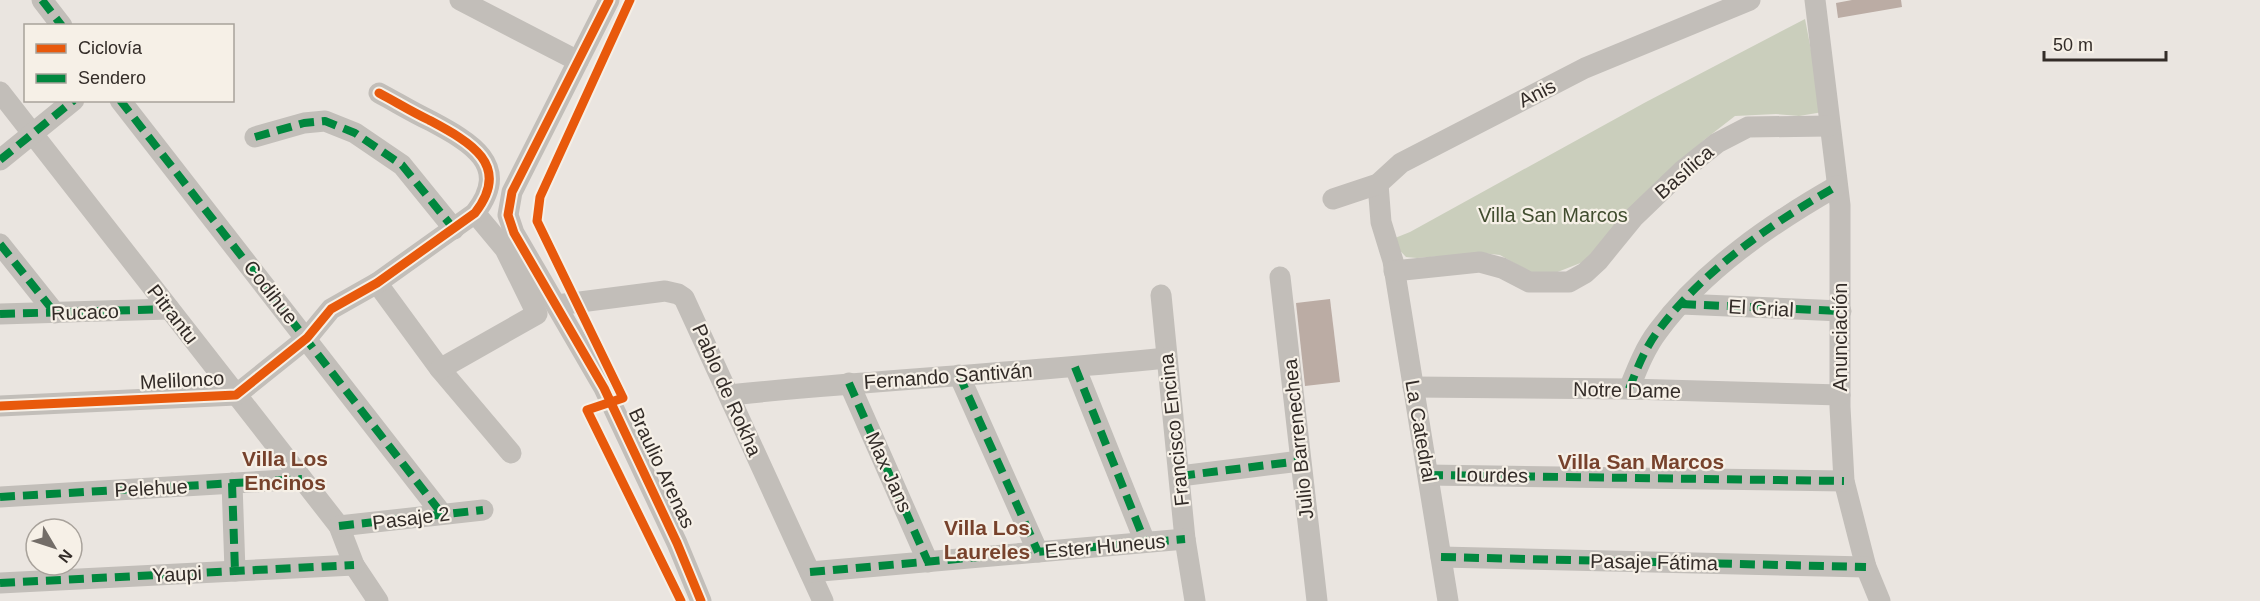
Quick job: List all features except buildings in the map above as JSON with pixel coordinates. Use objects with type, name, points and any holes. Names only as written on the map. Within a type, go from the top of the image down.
[{"type":"street","points":[[42,0],[60,24]]},
{"type":"street","points":[[460,0],[578,61]]},
{"type":"street","name":"Braulio Arenas","points":[[609,0],[512,192],[508,215],[514,233],[604,388],[677,543],[701,601]]},
{"type":"street","name":"Anis","points":[[1333,199],[1378,184],[1401,163],[1585,68],[1750,0]]},
{"type":"street","name":"Anunciación","points":[[1815,0],[1840,206],[1840,395],[1844,481],[1866,567],[1880,601]]},
{"type":"street","name":"Pitrantu","points":[[0,92],[339,526],[354,565],[378,601]]},
{"type":"street","points":[[379,93],[456,135],[475,148],[486,162],[489,177],[488,190],[483,203],[475,213],[377,283],[440,369],[511,453]]},
{"type":"street","points":[[0,160],[72,102]]},
{"type":"street","name":"Codihue","points":[[122,102],[442,514]]},
{"type":"street","points":[[255,137],[304,123],[326,121],[355,133],[402,165],[454,229]]},
{"type":"street","name":"Basílica","points":[[1394,266],[1480,262],[1502,268],[1529,282],[1569,282],[1585,273],[1633,218],[1682,171],[1717,143],[1748,127],[1829,126]]},
{"type":"street","name":"La Catedral","points":[[1378,184],[1382,222],[1394,266],[1449,601]]},
{"type":"street","points":[[1629,389],[1639,363],[1658,332],[1681,304],[1750,241],[1837,186]]},
{"type":"street","points":[[440,369],[537,314],[505,249],[475,213]]},
{"type":"street","points":[[0,244],[55,313]]},
{"type":"street","name":"Julio Barrenechea","points":[[1280,277],[1317,601]]},
{"type":"street","name":"Melilonco","points":[[0,406],[236,395],[307,338],[331,309],[377,283]]},
{"type":"street","name":"Pablo de Rokha","points":[[557,305],[665,291],[678,294],[687,302],[823,601]]},
{"type":"street","name":"Francisco Encina","points":[[1161,295],[1185,539],[1195,601]]},
{"type":"street","name":"El Grial","points":[[1681,304],[1841,311]]},
{"type":"street","name":"Rucaco","points":[[0,314],[169,309]]},
{"type":"street","name":"Fernando Santiván","points":[[729,394],[1166,358]]},
{"type":"street","points":[[1075,367],[1145,542]]},
{"type":"street","points":[[959,375],[1038,552]]},
{"type":"street","name":"Max Jans","points":[[849,383],[928,562]]},
{"type":"street","name":"Notre Dame","points":[[1413,387],[1629,389],[1840,395]]},
{"type":"street","points":[[1180,476],[1300,461]]},
{"type":"street","name":"Lourdes","points":[[1428,474],[1844,481]]},
{"type":"street","name":"Pelehue","points":[[0,497],[302,479]]},
{"type":"street","points":[[232,483],[235,571]]},
{"type":"street","name":"Pasaje 2","points":[[339,526],[483,510]]},
{"type":"street","name":"Ester Huneus","points":[[810,572],[1185,539]]},
{"type":"street","name":"Pasaje Fátima","points":[[1441,557],[1866,567]]},
{"type":"street","name":"Yaupi","points":[[0,583],[354,565]]},
{"type":"green space","name":"Villa San Marcos","points":[[1805,19],[1823,112],[1799,116],[1776,114],[1735,116],[1669,172],[1583,262],[1555,273],[1532,273],[1500,255],[1482,253],[1406,257],[1390,240],[1410,232],[1646,102]]},
{"type":"marked path","points":[[42,0],[60,24]]},
{"type":"marked path","points":[[0,160],[72,102]]},
{"type":"marked path","points":[[122,102],[442,514]]},
{"type":"marked path","points":[[255,137],[304,123],[325,121],[355,133],[402,165],[454,229]]},
{"type":"marked path","points":[[1629,389],[1653,338],[1696,288],[1740,249],[1837,186]]},
{"type":"marked path","points":[[0,244],[55,313]]},
{"type":"marked path","points":[[1681,304],[1841,311]]},
{"type":"marked path","points":[[0,314],[169,309]]},
{"type":"marked path","points":[[1075,367],[1145,542]]},
{"type":"marked path","points":[[959,375],[1038,552]]},
{"type":"marked path","points":[[849,383],[928,562]]},
{"type":"marked path","points":[[1180,476],[1300,461]]},
{"type":"marked path","points":[[1428,475],[1844,481]]},
{"type":"marked path","points":[[0,497],[302,479]]},
{"type":"marked path","points":[[232,483],[235,571]]},
{"type":"marked path","points":[[339,526],[483,510]]},
{"type":"marked path","points":[[810,572],[1185,539]]},
{"type":"marked path","points":[[1441,557],[1866,567]]},
{"type":"marked path","points":[[0,583],[354,565]]},
{"type":"cycle path","points":[[609,0],[512,192],[508,215],[514,233],[604,388],[677,543],[701,601]]},
{"type":"cycle path","points":[[630,0],[540,197],[537,221],[623,398],[587,410],[681,601]]},
{"type":"cycle path","points":[[0,406],[236,395],[307,338],[331,309],[377,283],[475,213],[486,196],[489,181],[487,168],[481,156],[458,136],[379,93]]},
{"type":"district","name":"Villa San Marcos","points":[[1641,462]]},
{"type":"district","name":"Villa Los Encinos","points":[[285,471]]},
{"type":"district","name":"Villa Los Laureles","points":[[987,540]]}]
